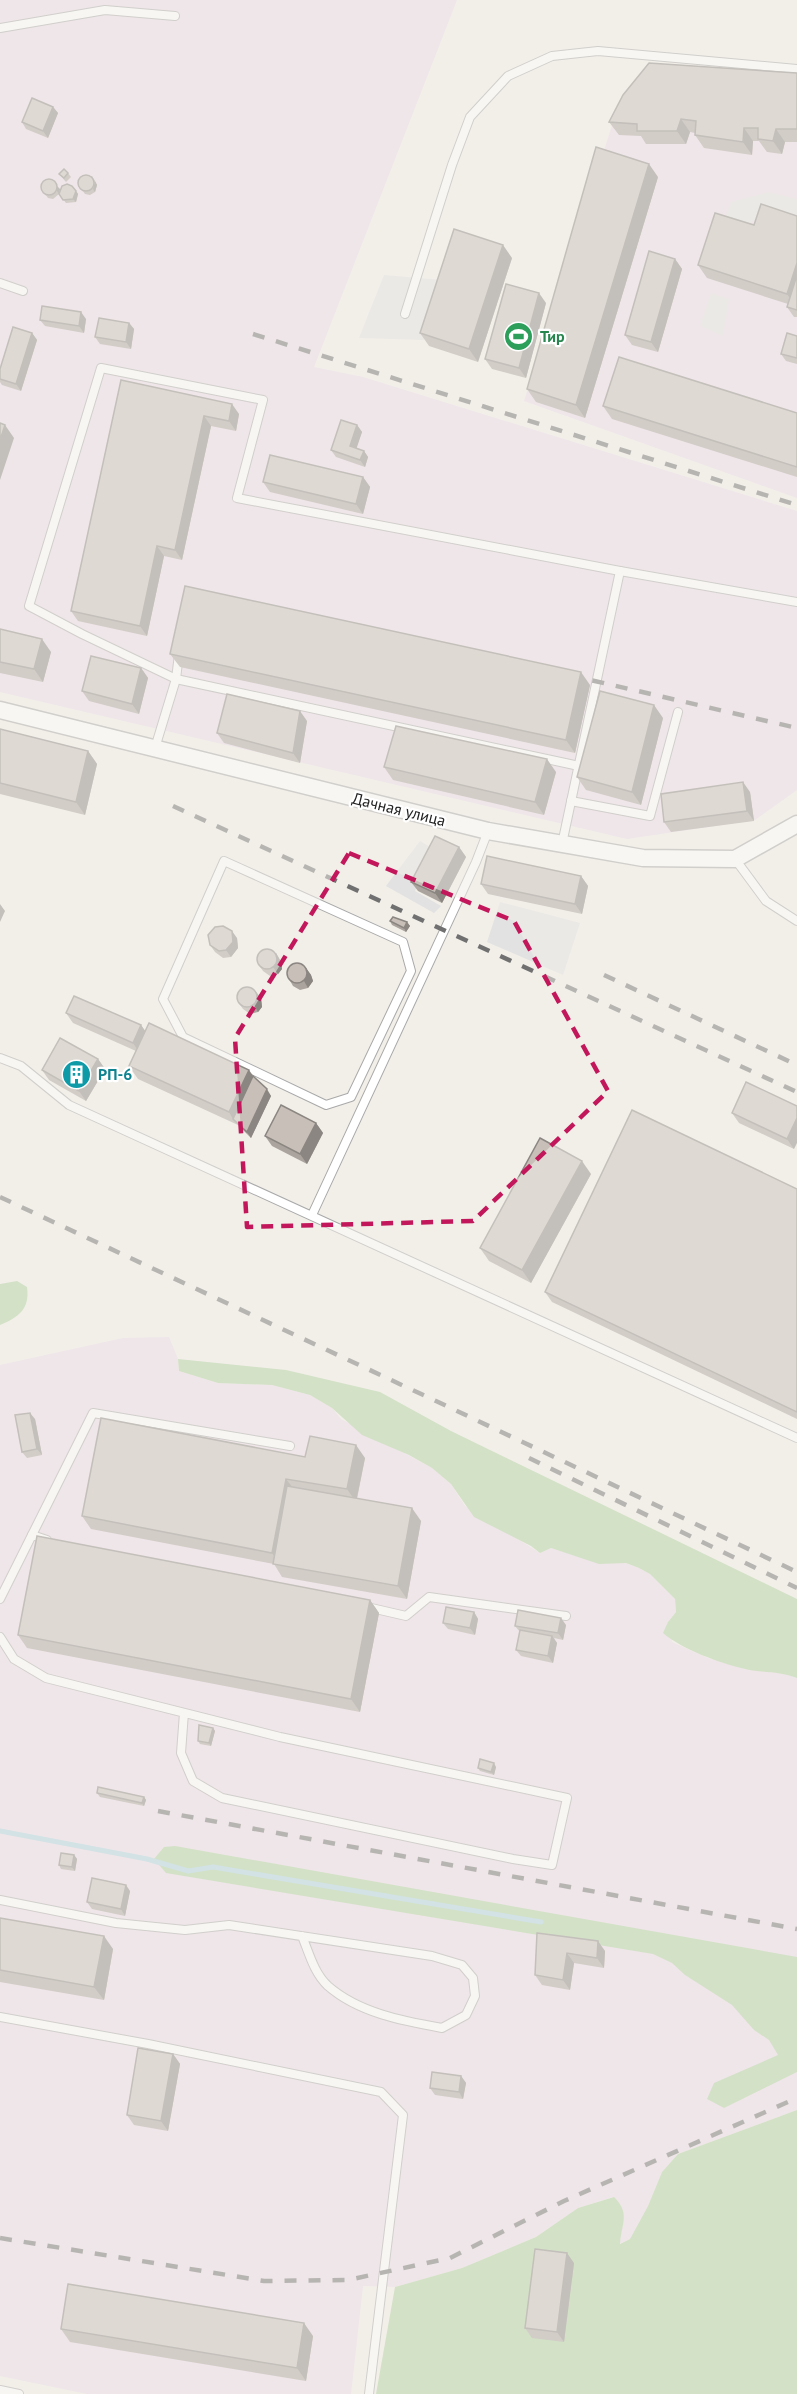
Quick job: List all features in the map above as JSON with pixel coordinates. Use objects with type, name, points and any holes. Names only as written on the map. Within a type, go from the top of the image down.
[{"type":"street","name":"Дачная улица","points":[[0,710],[488,831],[643,858],[735,859]]},
{"type":"street","points":[[735,859],[797,824]]},
{"type":"lane","points":[[0,28],[105,10],[175,16]]},
{"type":"lane","points":[[405,314],[452,165],[470,117],[508,76],[552,56],[598,51],[797,69]]},
{"type":"lane","points":[[0,283],[23,291]]},
{"type":"lane","points":[[579,766],[176,679],[29,606],[101,368],[263,400],[237,498],[621,572],[797,602]]},
{"type":"lane","points":[[562,844],[621,572]]},
{"type":"lane","points":[[155,748],[176,679],[180,646]]},
{"type":"lane","points":[[571,801],[650,816],[678,712]]},
{"type":"lane","points":[[312,1215],[476,862],[488,831]]},
{"type":"lane","points":[[735,859],[766,901],[797,921]]},
{"type":"lane","points":[[224,861],[403,942],[411,971],[351,1097],[326,1105],[183,1037],[163,999],[224,861]]},
{"type":"lane","points":[[0,1058],[21,1066],[69,1105],[797,1438]]},
{"type":"lane","points":[[0,1599],[93,1413],[290,1446]]},
{"type":"lane","points":[[32,1535],[60,1543]]},
{"type":"lane","points":[[360,1606],[406,1616],[429,1598],[566,1616]]},
{"type":"lane","points":[[0,1637],[14,1659],[46,1678],[280,1737],[567,1798],[552,1865],[513,1859],[222,1798],[193,1781],[181,1753],[184,1713]]},
{"type":"lane","points":[[0,1900],[116,1923],[185,1930],[229,1925],[302,1936],[432,1956],[462,1965],[473,1978],[475,1996],[466,2014],[442,2028],[381,2015],[354,2002],[328,1985],[313,1964],[302,1936]]},
{"type":"lane","points":[[0,2017],[148,2044],[381,2092],[403,2115],[369,2394]]},
{"type":"lane","points":[[0,2390],[19,2394]]},
{"type":"highlighted area","points":[[349,853],[514,921],[608,1091],[473,1221],[247,1227],[235,1038]]},
{"type":"shaded area","points":[[0,0],[457,0],[314,367],[363,377],[797,511],[797,790],[755,820],[627,839],[0,692]]},
{"type":"shaded area","points":[[797,85],[797,498],[524,401],[615,116]]},
{"type":"shaded area","points":[[769,192],[797,199],[797,216],[772,208],[747,225],[724,220],[731,202]]},
{"type":"shaded area","points":[[384,275],[442,280],[424,340],[359,338]]},
{"type":"shaded area","points":[[711,293],[729,299],[723,336],[700,326]]},
{"type":"shaded area","points":[[420,841],[435,850],[415,891],[441,906],[434,913],[386,886]]},
{"type":"shaded area","points":[[500,902],[580,923],[563,975],[487,942]]},
{"type":"shaded area","points":[[169,1337],[178,1359],[179,1371],[218,1383],[272,1385],[310,1395],[332,1408],[341,1419],[432,1468],[451,1484],[465,1506],[540,1553],[551,1548],[599,1563],[626,1563],[650,1574],[675,1599],[676,1612],[668,1622],[672,1642],[708,1658],[745,1669],[786,1674],[797,1678],[797,2110],[678,2154],[662,2172],[648,2206],[630,2239],[619,2244],[624,2218],[613,2197],[578,2208],[536,2237],[462,2268],[395,2287],[363,2286],[351,2394],[87,2394],[0,2376],[0,1365],[123,1338]]},
{"type":"green space","points":[[17,1281],[27,1287],[25,1307],[13,1319],[0,1325],[0,1284]]},
{"type":"green space","points":[[178,1359],[286,1370],[380,1392],[451,1431],[797,1599],[797,1678],[735,1666],[681,1645],[663,1633],[676,1612],[675,1599],[650,1574],[626,1563],[599,1564],[551,1548],[540,1553],[531,1546],[474,1517],[451,1484],[432,1468],[409,1455],[362,1435],[332,1408],[310,1395],[272,1385],[218,1383],[179,1371]]},
{"type":"green space","points":[[175,1846],[797,1957],[797,2072],[724,2108],[707,2099],[714,2083],[778,2055],[769,2040],[754,2030],[732,2005],[685,1975],[672,1963],[653,1954],[166,1873],[154,1859],[164,1847]]},
{"type":"green space","points":[[797,2110],[797,2394],[376,2394],[395,2287],[462,2268],[536,2237],[578,2208],[614,2197],[624,2214],[620,2244],[630,2239],[648,2206],[662,2172],[678,2154]]},
{"type":"building","points":[[649,63],[797,73],[797,129],[776,129],[773,141],[758,139],[758,128],[744,128],[743,142],[695,135],[696,121],[681,119],[677,131],[637,131],[637,124],[609,122],[623,95]]},
{"type":"building","points":[[32,98],[53,107],[43,131],[22,122]]},
{"type":"building","points":[[596,147],[649,164],[576,405],[527,389]]},
{"type":"building","points":[[64,169],[68,173],[64,178],[59,174]]},
{"type":"building","points":[[86,175],[92,177],[94,183],[92,189],[86,191],[80,189],[78,183],[80,177]]},
{"type":"building","points":[[49,179],[55,181],[57,187],[55,193],[49,195],[43,193],[41,187],[43,181]]},
{"type":"building","points":[[67,184],[76,191],[73,199],[63,200],[59,194],[62,186]]},
{"type":"building","points":[[761,204],[797,216],[797,263],[787,294],[698,265],[715,213],[754,225]]},
{"type":"building","points":[[454,229],[503,245],[469,349],[420,333]]},
{"type":"building","points":[[649,251],[675,259],[651,342],[625,335]]},
{"type":"building","points":[[797,275],[797,310],[787,307]]},
{"type":"building","name":"Тир","points":[[506,284],[539,293],[519,368],[485,359]]},
{"type":"building","points":[[42,306],[81,312],[79,326],[40,320]]},
{"type":"building","points":[[99,318],[129,323],[126,342],[95,337]]},
{"type":"building","points":[[13,327],[32,333],[16,384],[0,379],[0,369]]},
{"type":"building","points":[[787,333],[797,336],[797,358],[781,354]]},
{"type":"building","points":[[619,357],[797,413],[797,467],[603,406]]},
{"type":"building","points":[[121,380],[232,404],[229,421],[204,416],[175,550],[157,546],[140,626],[71,611]]},
{"type":"building","points":[[341,420],[357,425],[350,446],[364,451],[360,460],[331,450]]},
{"type":"building","points":[[0,423],[5,425],[0,440]]},
{"type":"building","points":[[270,455],[363,477],[356,504],[263,482]]},
{"type":"building","points":[[185,586],[581,672],[566,740],[170,654]]},
{"type":"building","points":[[0,629],[42,639],[34,669],[0,662]]},
{"type":"building","points":[[91,656],[141,668],[132,704],[82,691]]},
{"type":"building","points":[[600,691],[654,705],[632,792],[577,777]]},
{"type":"building","points":[[227,694],[300,711],[293,753],[217,733]]},
{"type":"building","points":[[396,726],[547,759],[535,802],[384,767]]},
{"type":"building","points":[[0,729],[88,751],[76,802],[0,783]]},
{"type":"building","points":[[743,782],[747,811],[664,822],[661,794]]},
{"type":"building","points":[[435,836],[459,847],[435,893],[411,882]]},
{"type":"building","points":[[487,856],[581,876],[575,904],[481,884]]},
{"type":"building","points":[[393,917],[407,922],[404,928],[390,921]]},
{"type":"building","points":[[223,926],[232,931],[233,942],[226,950],[219,951],[210,945],[208,935],[215,927]]},
{"type":"building","points":[[267,949],[274,952],[277,959],[274,966],[267,969],[260,966],[257,959],[260,952]]},
{"type":"building","points":[[297,963],[304,966],[307,973],[304,980],[297,983],[290,980],[287,973],[290,966]]},
{"type":"building","points":[[247,987],[254,990],[257,997],[254,1004],[247,1007],[240,1004],[237,997],[240,990]]},
{"type":"building","points":[[74,996],[141,1025],[133,1043],[66,1013]]},
{"type":"building","points":[[149,1023],[249,1070],[229,1112],[129,1066]]},
{"type":"building","name":"РП-6","points":[[60,1038],[98,1059],[79,1091],[42,1070]]},
{"type":"building","points":[[253,1076],[267,1089],[247,1132],[233,1119]]},
{"type":"building","points":[[746,1082],[797,1106],[797,1118],[787,1139],[732,1113]]},
{"type":"building","points":[[281,1105],[316,1123],[300,1154],[265,1136]]},
{"type":"building","points":[[632,1110],[797,1189],[797,1412],[545,1292]]},
{"type":"building","points":[[540,1138],[582,1161],[522,1270],[480,1248]]},
{"type":"building","points":[[30,1413],[37,1449],[22,1452],[15,1415]]},
{"type":"building","points":[[101,1418],[305,1457],[310,1436],[356,1445],[347,1489],[286,1479],[272,1553],[82,1516]]},
{"type":"building","points":[[287,1486],[412,1508],[398,1586],[273,1564]]},
{"type":"building","points":[[37,1536],[370,1600],[351,1699],[18,1635]]},
{"type":"building","points":[[446,1607],[474,1612],[470,1628],[443,1623]]},
{"type":"building","points":[[518,1610],[561,1618],[558,1633],[515,1626]]},
{"type":"building","points":[[520,1630],[552,1636],[548,1656],[516,1650]]},
{"type":"building","points":[[199,1725],[213,1728],[209,1743],[198,1741]]},
{"type":"building","points":[[480,1759],[494,1763],[491,1772],[478,1768]]},
{"type":"building","points":[[98,1787],[144,1797],[142,1803],[97,1793]]},
{"type":"building","points":[[61,1853],[74,1855],[72,1867],[59,1865]]},
{"type":"building","points":[[92,1878],[126,1885],[121,1909],[87,1902]]},
{"type":"building","points":[[0,1918],[104,1936],[94,1987],[0,1970]]},
{"type":"building","points":[[537,1933],[598,1941],[597,1958],[567,1953],[563,1980],[535,1975]]},
{"type":"building","points":[[138,2048],[173,2054],[161,2121],[127,2115]]},
{"type":"building","points":[[432,2072],[461,2076],[459,2092],[430,2088]]},
{"type":"building","points":[[535,2249],[567,2253],[557,2332],[525,2328]]},
{"type":"building","points":[[68,2284],[304,2323],[297,2368],[61,2329]]},
{"type":"waterway","points":[[0,1831],[147,1859],[188,1871],[213,1867],[541,1922]]},
{"type":"railway","points":[[253,334],[797,505]]},
{"type":"railway","points":[[569,675],[797,728]]},
{"type":"railway","points":[[173,806],[797,1092]]},
{"type":"railway","points":[[604,975],[797,1065]]},
{"type":"railway","points":[[0,1197],[797,1572]]},
{"type":"railway","points":[[529,1458],[797,1588]]},
{"type":"railway","points":[[158,1811],[797,1929]]},
{"type":"railway","points":[[0,2238],[264,2281],[348,2280],[450,2258],[564,2201],[797,2098]]},
{"type":"place","name":"Тир","points":[[519,336]]},
{"type":"place","name":"РП-6","points":[[77,1074]]}]
